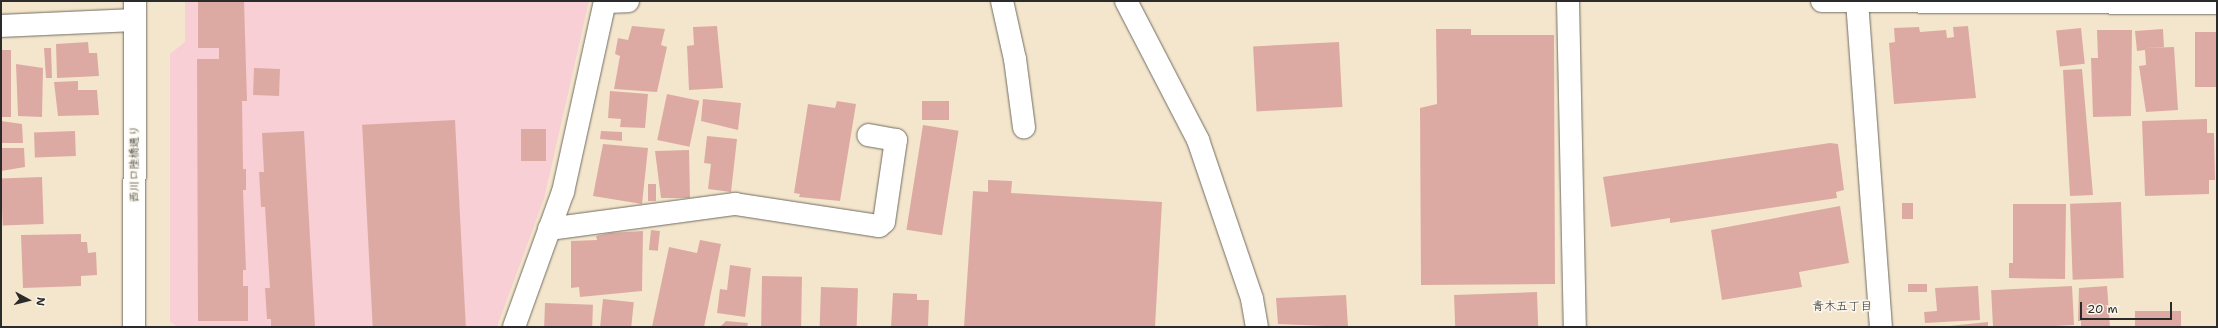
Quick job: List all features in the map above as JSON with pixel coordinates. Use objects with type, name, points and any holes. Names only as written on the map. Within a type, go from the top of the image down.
[{"type":"street","points":[[514,327],[563,192],[605,2],[628,1]]},
{"type":"street","points":[[1002,1],[1015,59],[1024,127]]},
{"type":"street","points":[[1126,1],[1198,140],[1252,299],[1258,327]]},
{"type":"street","points":[[1568,1],[1575,327]]},
{"type":"street","points":[[1822,1],[2217,3]]},
{"type":"street","points":[[1857,1],[1881,327]]},
{"type":"street","points":[[1,26],[135,10]]},
{"type":"street","name":"西川口陸橋通り","points":[[134,327],[135,10]]},
{"type":"street","points":[[550,229],[735,204],[879,226],[884,222],[896,140],[868,135]]},
{"type":"shaded area","points":[[185,1],[589,1],[544,199],[497,327],[178,327],[170,322],[170,54],[185,42]]},
{"type":"building","points":[[198,1],[244,1],[247,101],[242,101],[243,169],[246,169],[246,190],[243,190],[246,270],[243,270],[243,286],[248,286],[248,321],[198,321],[197,59],[219,59],[219,48],[198,48]]},
{"type":"building","points":[[632,26],[665,29],[661,45],[667,47],[657,92],[614,89],[620,56],[615,54],[618,38],[628,40]]},
{"type":"building","points":[[717,26],[723,88],[689,90],[687,46],[694,45],[693,27]]},
{"type":"building","points":[[1968,26],[1976,98],[1894,104],[1889,43],[1895,42],[1894,28],[1919,27],[1920,32],[1946,30],[1947,38],[1954,37],[1953,27]]},
{"type":"building","points":[[2081,28],[2085,64],[2060,66],[2056,31]]},
{"type":"building","points":[[1436,29],[1471,29],[1471,35],[1554,35],[1555,284],[1421,285],[1420,108],[1437,104]]},
{"type":"building","points":[[2163,29],[2164,47],[2144,48],[2174,47],[2178,110],[2146,112],[2139,66],[2146,65],[2145,50],[2137,51],[2135,31]]},
{"type":"building","points":[[2097,30],[2132,30],[2131,116],[2093,117],[2091,58],[2098,58]]},
{"type":"building","points":[[2195,32],[2217,32],[2217,87],[2195,87]]},
{"type":"building","points":[[88,42],[89,53],[97,53],[99,76],[57,78],[56,44]]},
{"type":"building","points":[[1339,42],[1342,107],[1257,111],[1253,47]]},
{"type":"building","points":[[44,48],[51,48],[52,78],[46,78]]},
{"type":"building","points":[[1,50],[11,50],[11,117],[1,117]]},
{"type":"building","points":[[16,64],[43,68],[42,117],[18,116]]},
{"type":"building","points":[[254,68],[280,69],[279,96],[253,95]]},
{"type":"building","points":[[2082,69],[2093,195],[2070,196],[2063,70]]},
{"type":"building","points":[[78,81],[78,90],[97,90],[99,115],[58,116],[54,82]]},
{"type":"building","points":[[610,91],[648,94],[645,128],[620,127],[621,119],[608,118]]},
{"type":"building","points":[[667,94],[699,101],[690,147],[657,140]]},
{"type":"building","points":[[703,99],[741,103],[738,130],[701,121]]},
{"type":"building","points":[[837,101],[856,104],[840,201],[799,197],[800,194],[794,193],[808,104],[835,108]]},
{"type":"building","points":[[922,101],[949,101],[949,120],[922,120]]},
{"type":"building","points":[[2207,119],[2207,133],[2214,133],[2215,180],[2209,180],[2209,194],[2145,196],[2142,121]]},
{"type":"building","points":[[455,120],[466,327],[373,327],[362,125]]},
{"type":"building","points":[[1,121],[22,124],[23,143],[1,143]]},
{"type":"building","points":[[923,125],[959,131],[942,235],[906,230]]},
{"type":"building","points":[[521,129],[546,129],[546,161],[521,161]]},
{"type":"building","points":[[75,131],[76,156],[35,157],[34,132]]},
{"type":"building","points":[[304,131],[315,327],[271,327],[271,319],[267,319],[265,288],[270,288],[265,207],[261,207],[259,172],[264,172],[262,133]]},
{"type":"building","points":[[601,131],[622,132],[622,141],[600,139]]},
{"type":"building","points":[[707,136],[737,139],[731,192],[708,189],[711,164],[704,163]]},
{"type":"building","points":[[1830,143],[1838,144],[1844,190],[1836,192],[1837,198],[1670,223],[1670,218],[1611,227],[1603,177]]},
{"type":"building","points":[[603,144],[648,148],[642,204],[593,196]]},
{"type":"building","points":[[1,148],[24,148],[25,167],[1,171]]},
{"type":"building","points":[[689,150],[690,198],[661,198],[655,151]]},
{"type":"building","points":[[42,177],[44,224],[3,225],[1,178]]},
{"type":"building","points":[[988,180],[1012,181],[1011,193],[1162,202],[1155,327],[964,327],[973,191],[988,192]]},
{"type":"building","points":[[648,184],[656,184],[656,201],[648,201]]},
{"type":"building","points":[[2121,202],[2124,278],[2073,280],[2070,204]]},
{"type":"building","points":[[1902,203],[1913,203],[1913,219],[1902,219]]},
{"type":"building","points":[[2013,204],[2066,204],[2065,279],[2009,278],[2009,263],[2013,263]]},
{"type":"building","points":[[1840,206],[1849,263],[1799,272],[1802,287],[1722,300],[1711,230]]},
{"type":"building","points":[[651,230],[660,231],[658,251],[649,250]]},
{"type":"building","points":[[643,231],[642,291],[580,297],[579,287],[571,288],[571,241],[597,240],[596,236],[610,233]]},
{"type":"building","points":[[81,234],[81,242],[87,242],[88,253],[96,252],[97,275],[81,276],[81,286],[23,288],[21,235]]},
{"type":"building","points":[[700,240],[721,244],[704,327],[652,327],[669,247],[697,253]]},
{"type":"building","points":[[730,265],[751,268],[745,317],[717,313],[720,289],[727,290]]},
{"type":"building","points":[[762,276],[802,277],[801,327],[761,327]]},
{"type":"building","points":[[1908,284],[1927,284],[1927,292],[1908,292]]},
{"type":"building","points":[[1978,286],[1980,320],[1925,323],[1924,312],[1937,311],[1935,288]]},
{"type":"building","points":[[2072,286],[2074,325],[1993,327],[1991,290]]},
{"type":"building","points":[[2107,286],[2110,327],[2081,327],[2081,321],[2078,321],[2079,288]]},
{"type":"building","points":[[821,287],[858,288],[857,327],[820,327]]},
{"type":"building","points":[[1537,292],[1538,327],[1455,327],[1454,295]]},
{"type":"building","points":[[893,293],[917,294],[917,300],[929,300],[928,327],[891,327]]},
{"type":"building","points":[[1346,295],[1348,327],[1278,324],[1276,298]]},
{"type":"building","points":[[603,299],[634,302],[631,327],[600,327]]},
{"type":"building","points":[[545,303],[593,305],[592,327],[544,327]]},
{"type":"building","points":[[2135,311],[2181,311],[2181,327],[2135,327]]},
{"type":"building","points":[[726,321],[748,323],[747,327],[720,327]]},
{"type":"building","points":[[1988,322],[1988,327],[1949,327],[1949,326]]},
{"type":"district","name":"青木五丁目","points":[[1842,307]]}]
